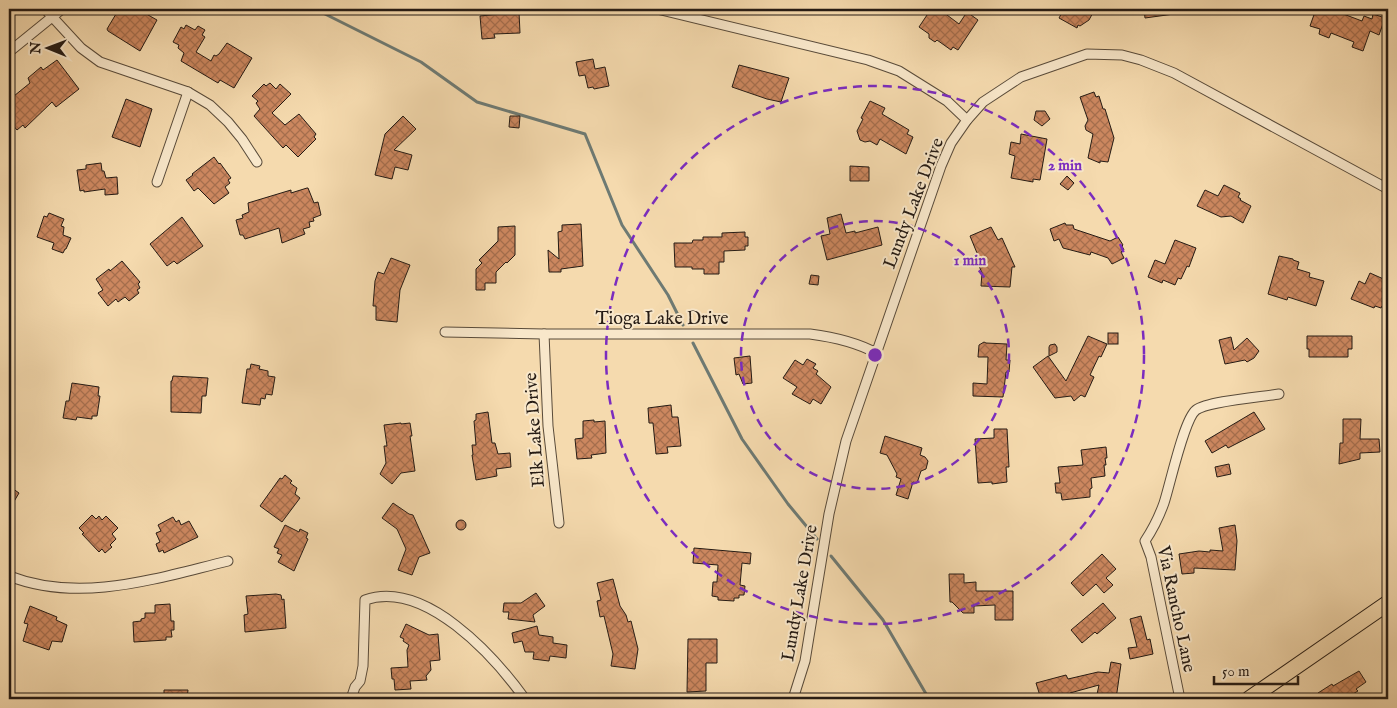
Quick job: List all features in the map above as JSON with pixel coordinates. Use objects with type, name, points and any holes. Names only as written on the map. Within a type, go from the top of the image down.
[{"type":"main road","points":[[1249,699],[1388,604]]},
{"type":"street","points":[[45,9],[81,48],[100,62],[188,92],[210,105],[228,122],[257,162]]},
{"type":"street","points":[[9,52],[62,9]]},
{"type":"street","points":[[657,9],[868,60],[899,71],[947,101],[967,120]]},
{"type":"street","name":"Lundy Lake Drive","points":[[793,699],[805,662],[829,514],[846,441],[941,166],[951,143],[967,120],[983,102],[1021,77],[1087,54],[1122,55],[1141,60],[1174,74],[1388,190]]},
{"type":"street","points":[[157,182],[188,92]]},
{"type":"street","name":"Tioga Lake Drive","points":[[444,332],[810,334],[831,337],[865,347],[876,353]]},
{"type":"street","name":"Elk Lake Drive","points":[[544,334],[548,426],[558,523]]},
{"type":"street","name":"Via Rancho Lane","points":[[1180,699],[1152,556],[1145,541],[1156,524],[1186,428],[1195,410],[1206,404],[1279,394]]},
{"type":"street","points":[[9,576],[43,585],[68,588],[98,588],[128,585],[228,561]]},
{"type":"street","points":[[351,699],[354,687],[360,681],[363,666],[365,600],[374,597],[397,597],[436,611],[478,644],[525,699]]},
{"type":"building","points":[[119,9],[142,9],[141,11],[157,20],[140,51],[107,29]]},
{"type":"building","points":[[931,9],[946,9],[943,12],[959,24],[967,12],[978,20],[958,50],[953,47],[951,50],[937,40],[935,42],[929,38],[929,34],[919,27]]},
{"type":"building","points":[[1064,9],[1095,9],[1089,20],[1080,26],[1078,25],[1077,28],[1059,18]]},
{"type":"building","points":[[1144,9],[1174,9],[1174,14],[1145,18]]},
{"type":"building","points":[[1316,9],[1330,9],[1362,21],[1364,16],[1372,19],[1373,14],[1385,18],[1379,35],[1370,31],[1363,51],[1352,47],[1354,42],[1331,33],[1329,38],[1319,34],[1320,29],[1310,26]]},
{"type":"building","points":[[519,12],[520,33],[494,34],[495,38],[482,39],[480,16]]},
{"type":"building","points":[[186,25],[195,30],[198,26],[205,30],[202,35],[205,37],[196,52],[211,61],[214,55],[219,54],[227,43],[252,58],[234,88],[220,80],[218,83],[181,61],[184,53],[178,48],[179,45],[173,42],[181,27],[184,29]]},
{"type":"building","points":[[593,59],[595,69],[605,67],[609,86],[594,89],[593,87],[588,88],[585,75],[579,76],[576,62]]},
{"type":"building","points":[[57,60],[79,89],[56,107],[52,102],[25,128],[23,125],[17,130],[12,124],[9,126],[9,100],[30,83],[28,78],[41,67],[43,70]]},
{"type":"building","points":[[739,65],[789,78],[781,102],[732,87]]},
{"type":"building","points":[[270,83],[276,89],[280,84],[291,94],[272,113],[285,125],[299,114],[316,134],[314,137],[316,139],[298,157],[286,145],[283,148],[254,116],[260,109],[256,103],[258,101],[252,96],[264,84],[266,86]]},
{"type":"building","points":[[1094,92],[1096,97],[1099,96],[1103,109],[1105,109],[1114,138],[1108,162],[1100,161],[1100,163],[1088,158],[1093,134],[1086,130],[1085,126],[1088,120],[1080,97]]},
{"type":"building","points":[[126,99],[152,109],[140,147],[112,137]]},
{"type":"building","points":[[870,101],[885,108],[882,114],[909,130],[907,134],[913,137],[906,154],[880,139],[877,145],[870,141],[860,140],[857,131]]},
{"type":"building","points":[[1036,111],[1045,111],[1050,119],[1042,126],[1034,120]]},
{"type":"building","points":[[403,116],[416,129],[394,150],[412,155],[408,170],[395,167],[392,179],[375,175],[385,134]]},
{"type":"building","points":[[510,116],[520,116],[519,128],[509,127]]},
{"type":"building","points":[[1021,134],[1047,139],[1040,180],[1033,179],[1033,182],[1011,178],[1015,156],[1009,154],[1011,142],[1020,144]]},
{"type":"building","points":[[214,157],[231,178],[228,180],[230,183],[225,187],[229,193],[214,204],[198,188],[194,191],[186,180]]},
{"type":"building","points":[[101,163],[102,171],[104,171],[106,178],[117,177],[118,194],[105,195],[105,189],[80,191],[77,170],[86,169],[86,165]]},
{"type":"building","points":[[850,166],[869,167],[869,181],[850,181]]},
{"type":"building","points":[[1067,176],[1074,183],[1068,190],[1060,184]]},
{"type":"building","points":[[1224,185],[1240,193],[1238,197],[1240,200],[1251,206],[1243,223],[1231,216],[1221,217],[1197,206],[1205,190],[1218,196]]},
{"type":"building","points":[[308,188],[314,203],[318,202],[321,215],[313,218],[314,221],[309,222],[310,227],[303,229],[305,234],[282,243],[279,228],[245,239],[243,235],[240,235],[236,220],[243,218],[242,215],[249,212],[248,203],[291,190],[291,193]]},
{"type":"building","points":[[49,213],[64,219],[61,226],[64,227],[63,235],[71,238],[63,253],[52,249],[54,243],[37,237],[44,216],[47,217]]},
{"type":"building","points":[[841,214],[846,233],[855,231],[855,233],[878,227],[882,245],[827,260],[821,236],[830,234],[827,218]]},
{"type":"building","points":[[182,217],[203,246],[177,264],[174,261],[167,266],[150,244]]},
{"type":"building","points":[[1065,223],[1066,225],[1073,225],[1074,229],[1110,241],[1118,237],[1123,245],[1124,250],[1121,252],[1124,258],[1112,264],[1108,258],[1091,252],[1090,255],[1063,248],[1059,239],[1054,241],[1050,229]]},
{"type":"building","points":[[581,224],[583,266],[561,269],[561,272],[549,272],[548,250],[559,259],[558,232],[562,231],[562,225]]},
{"type":"building","points":[[515,226],[515,255],[496,272],[496,283],[485,283],[485,290],[476,290],[476,269],[482,263],[479,260],[498,241],[498,227]]},
{"type":"building","points":[[991,227],[998,240],[1002,238],[1015,267],[1012,267],[1010,287],[981,286],[982,273],[974,254],[977,253],[970,236]]},
{"type":"building","points":[[745,232],[745,237],[748,237],[748,246],[745,246],[745,250],[724,251],[724,262],[719,262],[719,274],[704,274],[704,269],[692,269],[692,267],[675,267],[674,243],[692,243],[693,240],[703,240],[703,237],[722,237],[722,233]]},
{"type":"building","points":[[1175,240],[1196,248],[1189,267],[1187,266],[1181,279],[1178,278],[1175,285],[1163,280],[1162,283],[1148,277],[1155,260],[1165,264]]},
{"type":"building","points":[[1279,256],[1299,262],[1297,269],[1310,273],[1309,277],[1324,281],[1316,306],[1288,297],[1287,300],[1268,294]]},
{"type":"building","points":[[391,258],[410,265],[400,290],[397,322],[376,320],[376,306],[373,306],[375,281],[378,272],[384,274]]},
{"type":"building","points":[[122,261],[140,282],[138,284],[140,288],[137,290],[139,293],[129,301],[125,297],[118,302],[116,299],[108,306],[98,293],[103,290],[96,279]]},
{"type":"building","points":[[1370,273],[1388,281],[1388,309],[1382,306],[1381,308],[1375,306],[1374,308],[1351,299],[1359,281],[1365,284]]},
{"type":"building","points":[[811,275],[819,276],[818,285],[809,284]]},
{"type":"building","points":[[1108,333],[1118,333],[1118,344],[1108,344]]},
{"type":"building","points":[[1088,336],[1107,344],[1090,375],[1094,377],[1085,397],[1081,395],[1074,401],[1071,396],[1055,398],[1033,367],[1048,356],[1066,381]]},
{"type":"building","points":[[1307,336],[1352,336],[1352,349],[1348,349],[1348,357],[1309,357]]},
{"type":"building","points":[[1231,337],[1234,350],[1247,338],[1259,351],[1254,358],[1247,362],[1245,360],[1225,364],[1219,340]]},
{"type":"building","points":[[984,342],[1007,344],[1006,360],[1010,360],[1009,372],[1006,372],[1003,397],[973,396],[973,383],[987,384],[988,357],[978,357],[979,345]]},
{"type":"building","points":[[1055,344],[1057,352],[1049,356],[1050,345]]},
{"type":"building","points":[[750,356],[752,383],[743,384],[739,374],[736,375],[734,358]]},
{"type":"building","points":[[807,359],[816,364],[813,368],[818,371],[816,374],[831,387],[821,404],[813,399],[810,404],[792,394],[797,387],[783,378],[795,360],[803,365]]},
{"type":"building","points":[[251,364],[260,366],[259,369],[268,371],[268,376],[275,377],[272,395],[266,394],[265,399],[261,398],[260,405],[242,403],[247,369],[250,369]]},
{"type":"building","points":[[173,376],[208,378],[206,396],[202,396],[201,413],[171,412],[171,381]]},
{"type":"building","points":[[72,383],[99,387],[98,396],[100,396],[97,416],[92,416],[92,419],[77,417],[76,420],[63,418],[66,401],[69,401]]},
{"type":"building","points":[[671,405],[672,417],[678,417],[681,446],[667,447],[668,453],[656,454],[653,423],[649,423],[648,408]]},
{"type":"building","points":[[488,412],[492,443],[495,443],[498,454],[510,453],[511,467],[496,469],[497,476],[476,480],[472,455],[472,445],[476,445],[474,421],[476,420],[476,414]]},
{"type":"building","points":[[1254,412],[1265,429],[1228,448],[1226,445],[1212,453],[1205,441]]},
{"type":"building","points":[[1343,419],[1361,419],[1360,439],[1379,439],[1380,452],[1360,453],[1360,459],[1339,464],[1340,443],[1343,443]]},
{"type":"building","points":[[594,420],[594,422],[605,421],[606,453],[591,455],[592,458],[577,459],[575,439],[583,438],[583,421]]},
{"type":"building","points":[[410,423],[415,471],[401,473],[392,484],[380,474],[386,463],[384,446],[387,446],[384,425]]},
{"type":"building","points":[[994,429],[1007,429],[1009,467],[1006,467],[1007,482],[978,483],[975,439],[994,438]]},
{"type":"building","points":[[885,436],[922,448],[920,455],[928,461],[926,469],[921,471],[917,483],[913,482],[908,499],[896,495],[901,479],[896,477],[897,474],[887,455],[880,453]]},
{"type":"building","points":[[1106,447],[1105,476],[1091,478],[1092,488],[1090,489],[1090,497],[1062,500],[1061,493],[1056,493],[1055,483],[1060,483],[1058,467],[1083,465],[1081,450]]},
{"type":"building","points":[[1229,464],[1231,474],[1217,477],[1215,467]]},
{"type":"building","points":[[285,475],[292,481],[290,483],[297,488],[295,494],[300,498],[282,522],[260,506],[280,478],[282,479]]},
{"type":"building","points":[[9,486],[19,493],[9,510]]},
{"type":"building","points":[[393,503],[413,515],[430,553],[419,557],[412,575],[398,570],[406,549],[397,529],[382,518]]},
{"type":"building","points":[[92,515],[96,519],[99,516],[102,520],[106,516],[118,528],[112,534],[116,539],[110,545],[112,547],[105,553],[102,549],[99,552],[82,534],[84,533],[79,528]]},
{"type":"building","points":[[173,517],[176,522],[179,520],[181,525],[189,521],[198,537],[164,553],[163,550],[159,552],[156,544],[160,542],[156,533],[161,531],[158,525]]},
{"type":"building","points":[[461,520],[466,525],[461,530],[456,525]]},
{"type":"building","points":[[285,525],[299,532],[300,529],[308,533],[306,538],[308,539],[294,571],[278,562],[282,555],[277,553],[279,549],[274,547]]},
{"type":"building","points":[[1235,525],[1237,541],[1235,570],[1194,568],[1194,573],[1182,574],[1179,554],[1199,551],[1210,552],[1210,550],[1223,551],[1219,528]]},
{"type":"building","points":[[694,548],[751,553],[750,564],[742,563],[740,585],[745,586],[744,595],[734,598],[734,601],[718,600],[718,597],[712,596],[713,582],[717,582],[718,565],[693,563]]},
{"type":"building","points":[[1102,554],[1116,569],[1106,578],[1113,585],[1104,593],[1096,584],[1083,596],[1071,583]]},
{"type":"building","points":[[949,574],[964,574],[964,583],[976,582],[976,591],[1013,591],[1013,620],[995,620],[995,605],[974,606],[974,613],[963,613],[950,602]]},
{"type":"building","points":[[613,579],[620,606],[628,622],[631,621],[638,649],[635,669],[611,666],[613,654],[604,616],[600,617],[597,601],[601,600],[597,583]]},
{"type":"building","points":[[536,593],[545,606],[533,615],[535,622],[508,619],[509,612],[503,612],[504,603],[521,603]]},
{"type":"building","points":[[281,595],[282,600],[284,599],[286,628],[245,632],[244,615],[248,614],[246,596]]},
{"type":"building","points":[[1103,603],[1116,618],[1097,634],[1095,632],[1082,643],[1071,630]]},
{"type":"building","points":[[170,604],[171,621],[174,621],[174,630],[171,630],[172,637],[166,637],[166,640],[134,642],[133,622],[141,621],[141,619],[145,618],[145,613],[155,613],[155,605]]},
{"type":"building","points":[[30,606],[57,617],[56,620],[67,625],[62,642],[52,641],[49,650],[23,641],[28,624],[24,623]]},
{"type":"building","points":[[1141,616],[1147,640],[1150,639],[1153,654],[1130,659],[1128,648],[1137,647],[1130,619]]},
{"type":"building","points":[[406,624],[429,635],[438,634],[440,660],[430,661],[431,670],[426,676],[427,680],[410,681],[411,689],[395,690],[391,668],[408,667],[407,650],[409,645],[400,637]]},
{"type":"building","points":[[537,626],[539,635],[553,637],[553,643],[567,645],[566,658],[550,656],[549,661],[533,659],[534,652],[525,652],[522,641],[514,643],[512,633]]},
{"type":"building","points":[[688,639],[717,639],[717,663],[706,663],[706,691],[687,692]]},
{"type":"building","points":[[1111,662],[1121,664],[1116,699],[1096,699],[1099,685],[1070,693],[1071,697],[1041,699],[1036,683],[1066,675],[1068,679],[1098,672],[1109,673]]},
{"type":"building","points":[[1359,671],[1366,682],[1356,689],[1358,691],[1344,699],[1323,699],[1318,693],[1332,684],[1333,686]]},
{"type":"building","points":[[164,690],[188,690],[187,699],[164,699]]},
{"type":"waterway","points":[[321,12],[421,62],[477,102],[585,134],[622,225],[668,295],[683,325]]},
{"type":"waterway","points":[[693,343],[742,439],[788,504],[817,539]]},
{"type":"waterway","points":[[831,556],[883,620],[929,699]]}]
